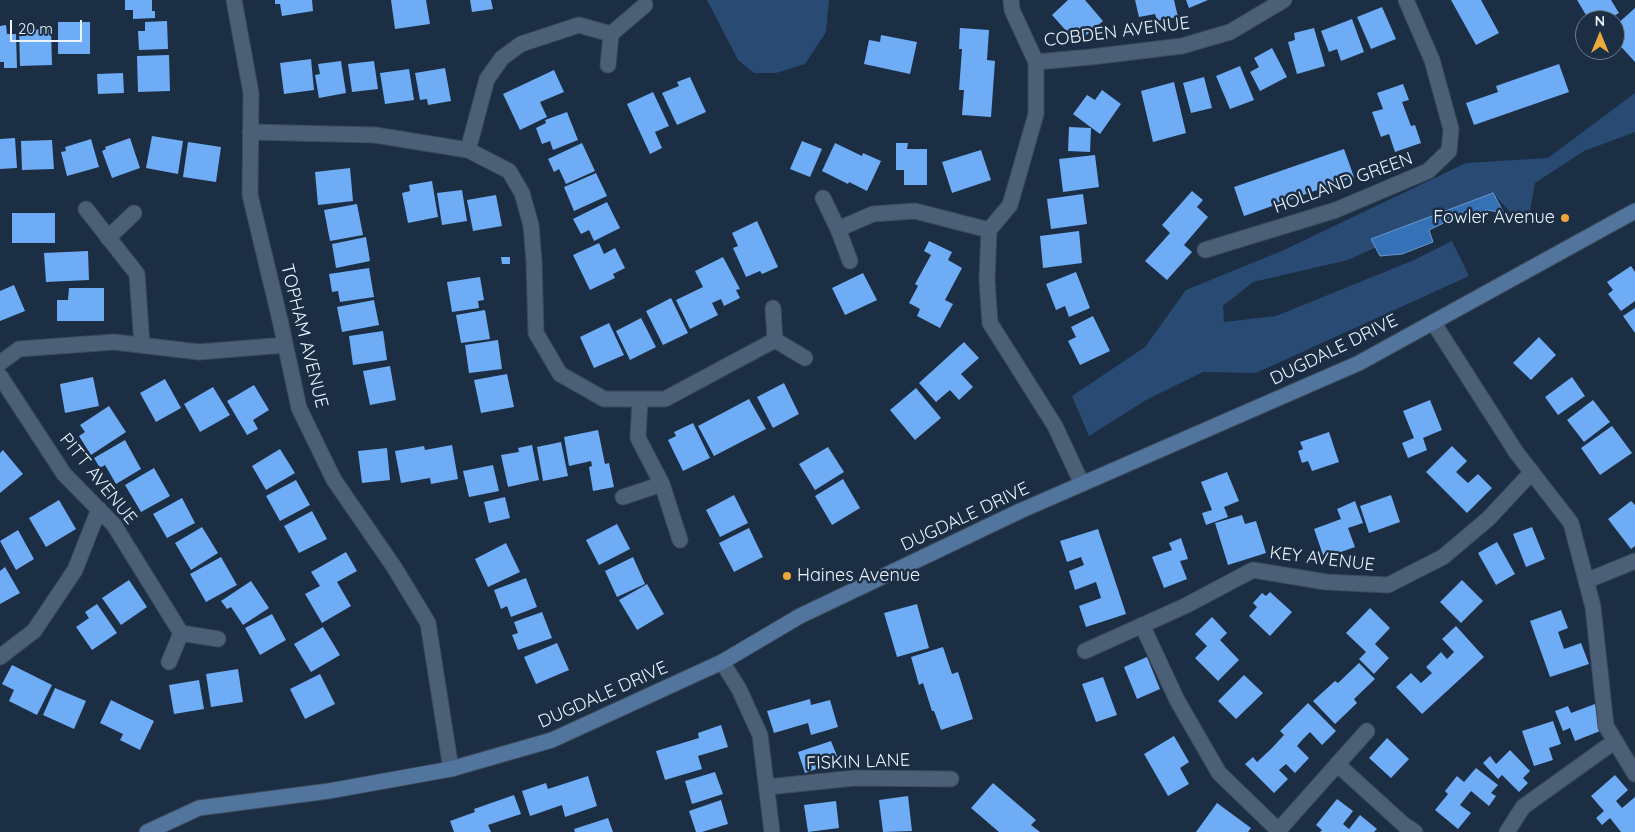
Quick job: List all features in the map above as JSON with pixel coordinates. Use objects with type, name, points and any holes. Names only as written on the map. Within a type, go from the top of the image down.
[{"type":"street","name":"TOPHAM AVENUE","points":[[234,0],[251,93],[250,195],[298,408],[334,480],[394,567],[428,623],[451,769]]},
{"type":"street","points":[[1011,0],[1012,10],[1036,62],[1036,114],[1010,205],[989,230],[987,280],[990,323],[1055,426],[1082,484]]},
{"type":"street","name":"COBDEN AVENUE","points":[[1036,62],[1182,46],[1230,32],[1284,0]]},
{"type":"street","name":"HOLLAND GREEN","points":[[1205,250],[1336,210],[1428,171],[1449,150],[1451,129],[1432,60],[1406,0]]},
{"type":"street","points":[[608,65],[611,34],[645,5]]},
{"type":"street","points":[[468,150],[487,79],[502,58],[521,44],[579,26],[611,34]]},
{"type":"street","points":[[250,132],[375,135],[468,150],[509,171],[522,193],[531,225],[536,333],[560,374],[604,399],[665,399],[775,340]]},
{"type":"street","points":[[823,198],[838,229],[850,261]]},
{"type":"street","points":[[86,209],[137,274],[142,345]]},
{"type":"street","points":[[838,229],[873,214],[915,211],[989,230]]},
{"type":"street","name":"DUGDALE DRIVE","points":[[147,832],[199,808],[329,791],[451,769],[552,740],[722,662],[800,616],[1020,511],[1359,363],[1635,211]]},
{"type":"street","points":[[108,238],[134,213]]},
{"type":"street","points":[[772,308],[775,340]]},
{"type":"street","points":[[1433,322],[1516,452],[1570,523],[1593,607],[1606,726],[1635,774]]},
{"type":"street","points":[[775,340],[805,358]]},
{"type":"street","points":[[0,362],[19,349],[114,342],[198,352],[285,345]]},
{"type":"street","name":"PITT AVENUE","points":[[0,376],[64,474],[114,525],[181,633]]},
{"type":"street","points":[[640,399],[638,438],[662,484],[680,540]]},
{"type":"street","name":"KEY AVENUE","points":[[1086,651],[1186,606],[1254,570],[1326,582],[1388,585],[1443,557],[1488,519],[1532,472]]},
{"type":"street","points":[[623,496],[662,484]]},
{"type":"street","points":[[0,657],[34,631],[75,570],[99,509]]},
{"type":"street","points":[[1586,581],[1635,561]]},
{"type":"street","points":[[1142,625],[1177,700],[1220,773],[1278,831],[1367,731]]},
{"type":"street","points":[[169,662],[181,633],[218,639]]},
{"type":"street","points":[[722,662],[739,689],[760,735],[772,832]]},
{"type":"street","points":[[1507,832],[1523,807],[1615,741]]},
{"type":"street","points":[[1338,764],[1403,824],[1415,832]]},
{"type":"street","name":"FISKIN LANE","points":[[767,787],[855,778],[951,779]]},
{"type":"shaded area","points":[[707,0],[829,0],[826,32],[805,64],[776,73],[754,73],[738,60]]},
{"type":"shaded area","points":[[1635,93],[1635,132],[1584,151],[1535,183],[1529,217],[1513,215],[1496,197],[1431,222],[1348,260],[1253,282],[1223,306],[1224,322],[1276,316],[1414,260],[1452,241],[1469,276],[1256,373],[1203,372],[1146,400],[1089,436],[1072,396],[1145,347],[1186,290],[1284,250],[1466,163],[1548,158]]},
{"type":"shaded area","points":[[1493,193],[1504,213],[1487,210],[1454,218],[1429,230],[1433,242],[1402,254],[1380,256],[1371,239]]},
{"type":"building","points":[[125,0],[152,0],[152,11],[155,11],[155,18],[133,19],[133,10],[125,10]]},
{"type":"building","points":[[275,0],[312,0],[313,11],[282,16],[280,4],[275,4]]},
{"type":"building","points":[[391,0],[426,0],[430,24],[395,29]]},
{"type":"building","points":[[470,0],[491,0],[493,9],[472,12]]},
{"type":"building","points":[[1068,0],[1085,0],[1103,21],[1083,38],[1075,28],[1069,34],[1052,15]]},
{"type":"building","points":[[1135,0],[1174,0],[1178,17],[1157,21],[1155,14],[1139,17]]},
{"type":"building","points":[[1186,0],[1208,0],[1189,8]]},
{"type":"building","points":[[1451,0],[1481,0],[1499,33],[1476,45]]},
{"type":"building","points":[[1577,0],[1611,0],[1617,10],[1583,10]]},
{"type":"building","points":[[1382,7],[1396,39],[1371,49],[1357,17]]},
{"type":"building","points":[[1635,8],[1635,62],[1625,51],[1625,17]]},
{"type":"building","points":[[1352,19],[1364,52],[1341,61],[1337,49],[1329,52],[1321,31]]},
{"type":"building","points":[[167,21],[168,49],[139,50],[138,31],[145,31],[145,22]]},
{"type":"building","points":[[58,22],[90,22],[90,54],[58,54]]},
{"type":"building","points":[[6,25],[7,34],[16,34],[17,68],[4,68],[4,62],[0,62],[0,26]]},
{"type":"building","points":[[960,28],[989,30],[987,60],[995,61],[991,117],[962,115],[964,90],[959,90],[962,49],[959,49]]},
{"type":"building","points":[[1314,28],[1325,66],[1297,74],[1288,42],[1295,40],[1294,33]]},
{"type":"building","points":[[51,29],[52,65],[20,66],[19,30]]},
{"type":"building","points":[[881,35],[917,42],[910,74],[864,64],[869,40],[880,42]]},
{"type":"building","points":[[1272,48],[1287,77],[1260,91],[1250,72],[1259,67],[1254,58]]},
{"type":"building","points":[[169,55],[170,91],[138,92],[137,56]]},
{"type":"building","points":[[311,59],[314,90],[284,94],[280,63]]},
{"type":"building","points":[[341,61],[346,93],[319,98],[315,75],[320,74],[318,64]]},
{"type":"building","points":[[374,61],[378,89],[352,92],[348,64]]},
{"type":"building","points":[[1559,64],[1569,92],[1474,125],[1466,103],[1498,92],[1496,86]]},
{"type":"building","points":[[1240,66],[1254,100],[1230,109],[1216,76]]},
{"type":"building","points":[[445,68],[451,101],[428,105],[427,99],[420,100],[415,73]]},
{"type":"building","points":[[409,69],[414,100],[385,104],[380,73]]},
{"type":"building","points":[[554,70],[564,92],[540,102],[547,117],[520,130],[503,94]]},
{"type":"building","points":[[123,73],[124,93],[98,94],[97,74]]},
{"type":"building","points":[[690,77],[706,112],[677,125],[662,93],[679,86],[677,82]]},
{"type":"building","points":[[1204,77],[1212,108],[1191,113],[1183,83]]},
{"type":"building","points":[[1174,82],[1186,133],[1153,142],[1141,91]]},
{"type":"building","points":[[1403,84],[1409,100],[1402,102],[1411,126],[1415,125],[1421,143],[1395,152],[1389,134],[1381,137],[1372,112],[1383,109],[1377,93]]},
{"type":"building","points":[[1102,90],[1121,104],[1100,134],[1073,114],[1087,95],[1095,100]]},
{"type":"building","points":[[653,92],[669,126],[655,132],[662,148],[650,154],[627,104]]},
{"type":"building","points":[[567,112],[578,140],[553,150],[550,141],[542,144],[536,128],[546,123],[545,120]]},
{"type":"building","points":[[1069,127],[1091,128],[1090,152],[1068,151]]},
{"type":"building","points":[[152,136],[183,141],[178,174],[146,168]]},
{"type":"building","points":[[15,138],[17,168],[0,169],[0,139]]},
{"type":"building","points":[[130,138],[140,168],[112,178],[102,151],[106,149],[105,147]]},
{"type":"building","points":[[91,139],[99,167],[67,176],[61,152],[66,151],[65,147]]},
{"type":"building","points":[[52,140],[54,169],[22,170],[21,141]]},
{"type":"building","points":[[802,141],[822,149],[810,177],[790,169]]},
{"type":"building","points":[[188,142],[221,147],[216,182],[183,177]]},
{"type":"building","points":[[582,143],[595,171],[566,184],[559,169],[554,172],[548,159]]},
{"type":"building","points":[[835,143],[862,156],[863,153],[881,161],[867,191],[822,171]]},
{"type":"building","points":[[896,143],[908,143],[907,149],[927,149],[927,185],[904,185],[904,170],[896,170]]},
{"type":"building","points":[[1344,149],[1354,177],[1244,216],[1234,187]]},
{"type":"building","points":[[981,150],[991,180],[952,193],[942,162]]},
{"type":"building","points":[[1095,155],[1099,187],[1063,192],[1059,159]]},
{"type":"building","points":[[350,168],[353,201],[318,205],[315,172]]},
{"type":"building","points":[[596,173],[607,196],[574,211],[564,187]]},
{"type":"building","points":[[432,181],[438,217],[408,223],[402,193],[410,191],[409,185]]},
{"type":"building","points":[[462,190],[467,221],[442,225],[437,193]]},
{"type":"building","points":[[1192,191],[1203,200],[1197,207],[1208,217],[1184,245],[1192,252],[1167,280],[1145,261],[1170,233],[1162,225]]},
{"type":"building","points":[[1083,194],[1087,224],[1051,229],[1047,199]]},
{"type":"building","points":[[496,195],[502,226],[473,231],[467,200]]},
{"type":"building","points":[[607,202],[620,228],[594,241],[589,230],[581,234],[573,219]]},
{"type":"building","points":[[357,204],[363,235],[330,241],[324,210]]},
{"type":"building","points":[[12,213],[55,213],[55,243],[12,243]]},
{"type":"building","points":[[757,221],[778,267],[762,274],[760,271],[746,277],[733,248],[738,246],[732,233]]},
{"type":"building","points":[[1079,231],[1082,263],[1043,268],[1040,236]]},
{"type":"building","points":[[366,237],[370,261],[336,268],[332,244]]},
{"type":"building","points":[[929,241],[952,252],[948,260],[962,268],[945,300],[953,304],[940,328],[917,316],[920,309],[909,303],[918,286],[915,284],[931,255],[924,251]]},
{"type":"building","points":[[599,243],[604,254],[615,248],[625,268],[613,274],[615,278],[590,290],[573,255]]},
{"type":"building","points":[[88,251],[89,280],[46,282],[44,253]]},
{"type":"building","points":[[501,257],[510,257],[510,264],[502,264]]},
{"type":"building","points":[[723,257],[740,289],[736,290],[740,298],[724,306],[721,299],[712,303],[718,315],[690,329],[676,300],[703,287],[695,271]]},
{"type":"building","points":[[1631,266],[1635,272],[1635,301],[1621,311],[1608,294],[1613,290],[1607,282]]},
{"type":"building","points":[[369,268],[374,297],[340,302],[338,291],[332,292],[329,274]]},
{"type":"building","points":[[1076,272],[1090,308],[1069,317],[1065,306],[1056,310],[1046,284]]},
{"type":"building","points":[[863,273],[877,300],[845,315],[832,288]]},
{"type":"building","points":[[480,277],[484,300],[478,301],[479,308],[452,312],[447,282]]},
{"type":"building","points":[[14,285],[25,311],[0,321],[0,291]]},
{"type":"building","points":[[69,288],[104,288],[104,321],[57,321],[57,300],[68,300]]},
{"type":"building","points":[[671,298],[688,333],[663,345],[646,311]]},
{"type":"building","points":[[374,300],[379,325],[342,332],[337,307]]},
{"type":"building","points":[[1635,308],[1635,333],[1623,316]]},
{"type":"building","points":[[485,310],[490,339],[461,343],[456,315]]},
{"type":"building","points":[[1093,316],[1110,351],[1080,365],[1068,341],[1076,337],[1071,327]]},
{"type":"building","points":[[641,318],[656,347],[630,360],[616,331]]},
{"type":"building","points":[[609,323],[624,355],[594,368],[580,337]]},
{"type":"building","points":[[383,331],[387,360],[353,365],[349,336]]},
{"type":"building","points":[[1539,337],[1556,355],[1531,380],[1513,363]]},
{"type":"building","points":[[498,340],[502,369],[469,373],[465,345]]},
{"type":"building","points":[[964,342],[979,358],[961,374],[973,387],[959,400],[950,390],[936,402],[919,383]]},
{"type":"building","points":[[390,366],[396,400],[370,405],[363,371]]},
{"type":"building","points":[[507,374],[514,407],[481,413],[474,380]]},
{"type":"building","points":[[93,377],[99,406],[65,413],[60,384]]},
{"type":"building","points":[[1572,377],[1585,396],[1558,415],[1545,397]]},
{"type":"building","points":[[165,379],[181,408],[156,422],[140,393]]},
{"type":"building","points":[[784,383],[799,414],[773,428],[757,397]]},
{"type":"building","points":[[254,385],[269,410],[253,420],[258,429],[247,435],[227,401]]},
{"type":"building","points":[[213,387],[230,415],[200,432],[184,404]]},
{"type":"building","points":[[916,388],[941,418],[915,440],[890,410]]},
{"type":"building","points":[[749,399],[766,429],[714,456],[698,426]]},
{"type":"building","points":[[1430,400],[1442,430],[1423,438],[1427,450],[1408,458],[1402,443],[1414,438],[1403,411]]},
{"type":"building","points":[[1593,400],[1610,422],[1584,442],[1567,420]]},
{"type":"building","points":[[109,406],[126,432],[91,455],[79,436],[85,432],[80,425]]},
{"type":"building","points":[[693,423],[710,458],[683,471],[668,440],[676,436],[674,432]]},
{"type":"building","points":[[1612,426],[1632,453],[1600,475],[1581,448]]},
{"type":"building","points":[[598,430],[605,464],[609,463],[614,487],[593,491],[589,467],[592,466],[591,461],[569,466],[564,437]]},
{"type":"building","points":[[1329,432],[1339,462],[1312,471],[1308,461],[1302,463],[1298,451],[1303,449],[1300,442]]},
{"type":"building","points":[[125,440],[141,469],[116,484],[105,465],[100,468],[94,458]]},
{"type":"building","points":[[561,442],[568,476],[543,481],[537,447]]},
{"type":"building","points":[[452,445],[458,479],[431,484],[430,478],[401,483],[395,451],[424,446],[425,450]]},
{"type":"building","points":[[532,445],[539,480],[508,487],[501,455],[519,452],[518,448]]},
{"type":"building","points":[[1452,446],[1467,461],[1456,472],[1468,483],[1478,474],[1492,488],[1467,513],[1426,472]]},
{"type":"building","points":[[828,447],[844,472],[815,490],[799,464]]},
{"type":"building","points":[[387,448],[390,480],[362,483],[358,451]]},
{"type":"building","points":[[280,449],[295,473],[266,490],[252,466]]},
{"type":"building","points":[[3,450],[23,474],[0,493],[0,453]]},
{"type":"building","points":[[493,465],[499,491],[469,497],[463,471]]},
{"type":"building","points":[[154,468],[170,496],[141,512],[125,485]]},
{"type":"building","points":[[1227,472],[1239,501],[1224,507],[1228,517],[1206,525],[1202,513],[1212,510],[1201,482]]},
{"type":"building","points":[[843,479],[860,508],[832,525],[815,496]]},
{"type":"building","points":[[296,480],[310,505],[280,521],[266,496]]},
{"type":"building","points":[[734,495],[748,523],[720,537],[706,510]]},
{"type":"building","points":[[1391,495],[1400,522],[1369,533],[1360,506]]},
{"type":"building","points":[[505,497],[510,518],[489,523],[484,502]]},
{"type":"building","points":[[182,498],[195,523],[167,538],[153,514]]},
{"type":"building","points":[[59,500],[76,529],[46,547],[29,518]]},
{"type":"building","points":[[1355,501],[1363,523],[1348,528],[1355,547],[1324,558],[1314,529],[1341,519],[1337,509]]},
{"type":"building","points":[[1631,501],[1635,505],[1635,546],[1631,549],[1608,519]]},
{"type":"building","points":[[312,511],[327,539],[299,553],[284,526]]},
{"type":"building","points":[[1242,515],[1245,524],[1256,521],[1266,553],[1228,565],[1215,523]]},
{"type":"building","points":[[617,524],[630,549],[599,565],[586,540]]},
{"type":"building","points":[[202,527],[218,553],[191,570],[175,543]]},
{"type":"building","points":[[1532,527],[1545,559],[1526,567],[1513,534]]},
{"type":"building","points":[[749,528],[763,557],[734,572],[719,543]]},
{"type":"building","points":[[1098,529],[1126,614],[1086,627],[1079,606],[1101,598],[1096,582],[1075,590],[1069,571],[1084,565],[1081,557],[1067,562],[1060,541]]},
{"type":"building","points":[[18,530],[34,559],[16,570],[0,541]]},
{"type":"building","points":[[1181,538],[1188,559],[1180,561],[1187,579],[1164,588],[1152,557],[1172,550],[1169,543]]},
{"type":"building","points":[[1497,542],[1515,574],[1496,585],[1478,553]]},
{"type":"building","points":[[506,543],[520,572],[488,587],[475,559]]},
{"type":"building","points":[[346,552],[357,571],[337,582],[351,606],[322,623],[305,594],[320,586],[311,572]]},
{"type":"building","points":[[221,557],[237,585],[206,602],[190,574]]},
{"type":"building","points":[[633,557],[645,584],[617,597],[605,571]]},
{"type":"building","points":[[5,567],[20,593],[0,604],[0,571]]},
{"type":"building","points":[[526,578],[537,607],[511,617],[507,606],[501,609],[494,590]]},
{"type":"building","points":[[129,580],[147,607],[121,625],[102,598]]},
{"type":"building","points":[[1462,580],[1483,601],[1461,623],[1440,602]]},
{"type":"building","points":[[251,581],[269,608],[243,625],[231,607],[227,609],[221,601]]},
{"type":"building","points":[[647,584],[664,614],[637,630],[619,600]]},
{"type":"building","points":[[1270,592],[1292,612],[1270,636],[1249,616],[1257,607],[1253,603],[1262,593],[1266,596]]},
{"type":"building","points":[[97,604],[117,633],[92,650],[76,627],[89,618],[85,612]]},
{"type":"building","points":[[917,604],[929,648],[897,657],[884,613]]},
{"type":"building","points":[[1370,608],[1390,628],[1375,644],[1389,658],[1374,674],[1359,659],[1366,652],[1346,633]]},
{"type":"building","points":[[1561,610],[1568,628],[1558,632],[1564,649],[1581,643],[1589,664],[1550,677],[1530,621]]},
{"type":"building","points":[[542,612],[552,638],[518,650],[512,635],[518,633],[514,622]]},
{"type":"building","points":[[272,614],[286,640],[260,655],[245,628]]},
{"type":"building","points":[[1212,617],[1227,633],[1220,640],[1239,660],[1218,681],[1195,658],[1207,646],[1195,634]]},
{"type":"building","points":[[1456,626],[1484,657],[1422,714],[1396,687],[1411,673],[1421,683],[1432,673],[1426,667],[1441,652],[1447,659],[1454,652],[1442,639]]},
{"type":"building","points":[[323,627],[340,655],[311,672],[294,644]]},
{"type":"building","points":[[557,643],[569,670],[536,684],[524,657]]},
{"type":"building","points":[[943,647],[952,674],[958,672],[973,719],[941,730],[934,711],[932,711],[923,683],[919,685],[911,657]]},
{"type":"building","points":[[1147,657],[1160,689],[1137,699],[1124,667]]},
{"type":"building","points":[[1359,663],[1375,679],[1354,699],[1357,703],[1335,724],[1313,701],[1335,681],[1338,683]]},
{"type":"building","points":[[12,665],[52,685],[37,715],[9,701],[14,690],[2,684]]},
{"type":"building","points":[[238,669],[243,702],[211,707],[206,674]]},
{"type":"building","points":[[320,674],[335,704],[305,719],[290,689]]},
{"type":"building","points":[[1244,675],[1263,693],[1236,719],[1218,701]]},
{"type":"building","points":[[1103,677],[1117,715],[1096,722],[1082,684]]},
{"type":"building","points":[[199,680],[204,709],[174,714],[169,685]]},
{"type":"building","points":[[55,688],[86,701],[74,729],[43,715]]},
{"type":"building","points":[[810,699],[811,705],[830,700],[838,727],[811,735],[808,723],[774,733],[767,711]]},
{"type":"building","points":[[111,700],[154,721],[140,750],[120,740],[123,734],[100,723]]},
{"type":"building","points":[[1308,703],[1336,731],[1322,745],[1310,732],[1297,746],[1309,758],[1295,773],[1286,764],[1279,770],[1288,779],[1274,793],[1245,764],[1253,757],[1257,762],[1271,749],[1284,735],[1280,731]]},
{"type":"building","points":[[1595,704],[1605,729],[1575,741],[1570,728],[1563,731],[1555,711],[1568,706],[1571,713]]},
{"type":"building","points":[[1553,721],[1561,744],[1549,748],[1553,760],[1534,766],[1522,731]]},
{"type":"building","points":[[721,725],[728,747],[698,756],[702,769],[665,780],[656,751],[699,738],[698,733]]},
{"type":"building","points":[[1174,736],[1189,762],[1180,768],[1189,784],[1168,796],[1144,754]]},
{"type":"building","points":[[1387,738],[1409,759],[1391,778],[1369,758]]},
{"type":"building","points":[[831,741],[839,761],[805,773],[798,752]]},
{"type":"building","points":[[1510,750],[1530,771],[1523,778],[1528,783],[1519,792],[1502,775],[1498,779],[1483,763],[1490,756],[1496,764]]},
{"type":"building","points":[[1476,768],[1498,785],[1491,793],[1496,796],[1489,806],[1471,791],[1460,805],[1471,813],[1458,829],[1435,810],[1448,794],[1445,791],[1457,776],[1464,782]]},
{"type":"building","points":[[715,772],[723,794],[692,804],[685,781]]},
{"type":"building","points":[[1615,775],[1628,790],[1616,801],[1622,808],[1635,797],[1635,832],[1621,832],[1610,818],[1602,825],[1596,818],[1604,811],[1591,796]]},
{"type":"building","points":[[588,776],[597,806],[565,817],[562,805],[530,816],[522,791],[546,783],[548,789]]},
{"type":"building","points":[[993,783],[1036,820],[1031,825],[1040,832],[999,832],[971,808]]},
{"type":"building","points":[[514,795],[521,814],[488,825],[491,832],[454,832],[450,821],[475,812],[474,809]]},
{"type":"building","points":[[908,796],[912,831],[883,832],[879,800]]},
{"type":"building","points":[[1337,799],[1353,811],[1343,824],[1349,829],[1360,815],[1377,829],[1374,832],[1320,832],[1322,830],[1316,825]]},
{"type":"building","points":[[721,800],[728,824],[696,832],[689,811]]},
{"type":"building","points":[[836,801],[839,828],[808,832],[804,805]]},
{"type":"building","points":[[1217,803],[1251,828],[1248,832],[1196,832]]},
{"type":"building","points":[[608,818],[613,832],[575,832],[574,829]]},
{"type":"place","name":"Fowler Avenue","points":[[1565,218]]},
{"type":"place","name":"Haines Avenue","points":[[787,576]]}]
